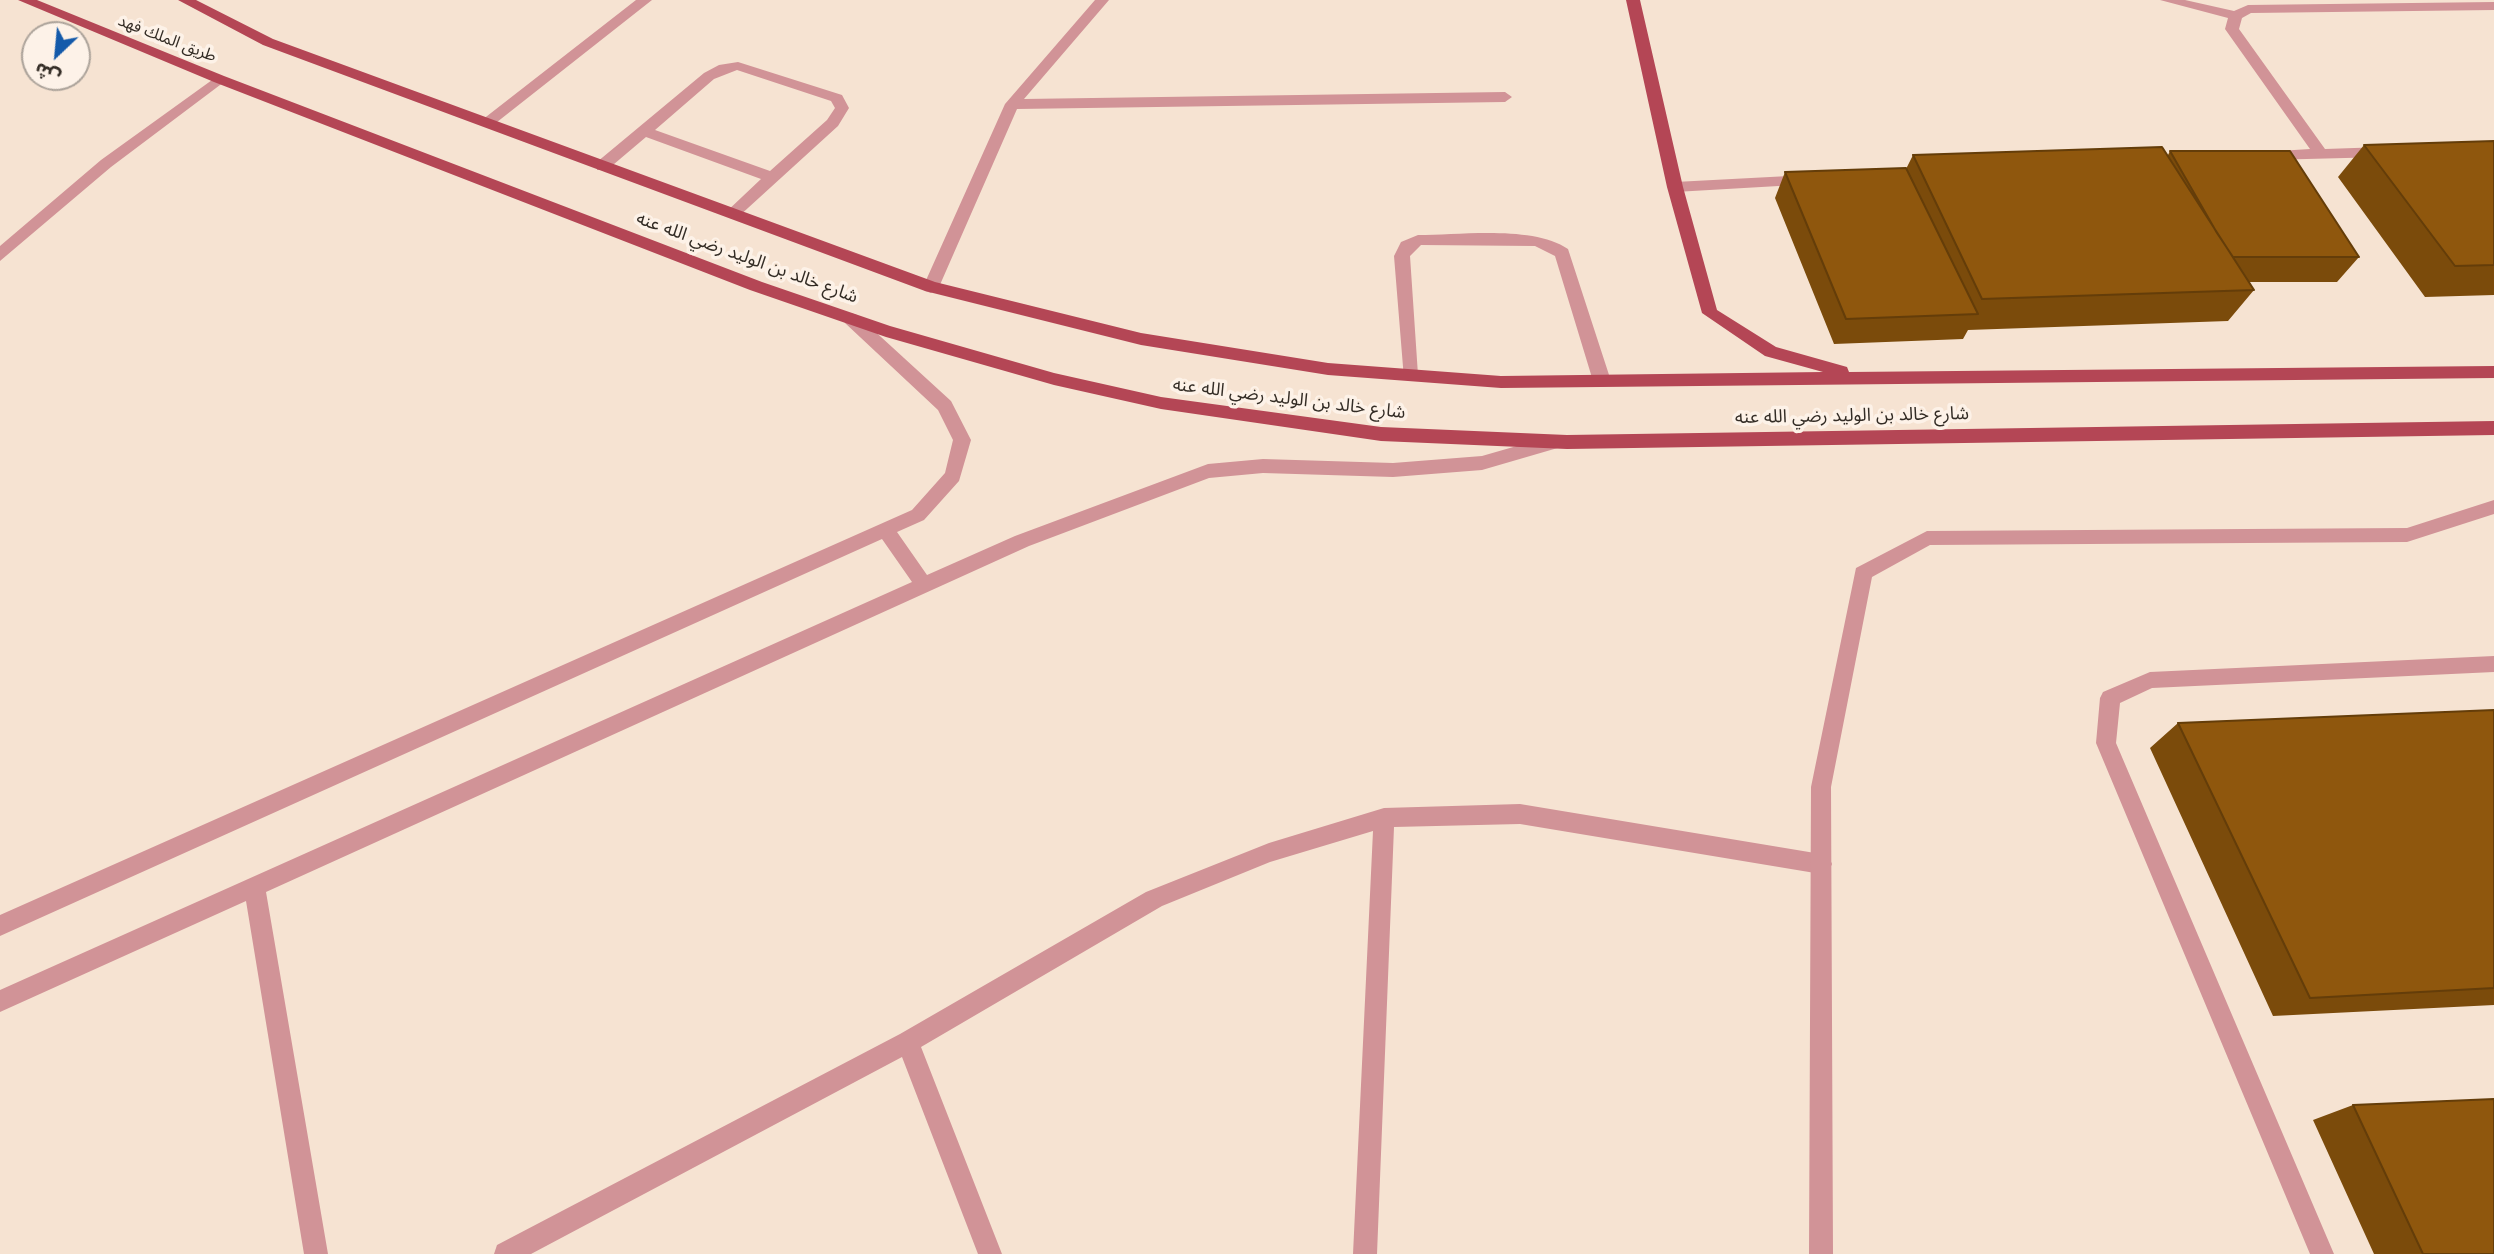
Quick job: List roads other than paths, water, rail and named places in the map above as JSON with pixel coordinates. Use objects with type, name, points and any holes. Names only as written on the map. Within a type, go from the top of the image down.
[{"type":"main road","points":[[8,0],[71,21]]},
{"type":"main road","name":"طريق الملك فهد","points":[[25,0],[73,21]]},
{"type":"main road","name":"شارع خالد بن الوليد رضي الله عنه","points":[[186,0],[268,42],[931,287],[1140,338],[1328,369],[1501,382],[2494,372]]},
{"type":"main road","points":[[1633,0],[1675,187],[1710,313],[1771,352],[1862,377]]},
{"type":"main road","name":"طريق الملك فهد","points":[[91,28],[219,79]]},
{"type":"main road","name":"شارع خالد بن الوليد رضي الله عنه","points":[[219,79],[756,286],[851,319],[1054,379],[1161,403],[1381,434],[1555,442],[2494,428]]},
{"type":"street","points":[[487,123],[645,0]]},
{"type":"street","points":[[931,287],[1012,104],[1102,0]]},
{"type":"street","points":[[2168,0],[2236,16]]},
{"type":"street","points":[[2320,152],[2232,29],[2236,16],[2248,9],[2494,6]]},
{"type":"street","points":[[602,166],[709,76],[724,68],[738,66],[837,98],[842,108],[833,123],[732,214]]},
{"type":"street","points":[[0,255],[32,223],[107,162],[219,79]]},
{"type":"street","points":[[1012,104],[1505,97]]},
{"type":"street","points":[[644,131],[770,177]]},
{"type":"street","points":[[2251,156],[2320,152],[2400,152]]},
{"type":"street","points":[[1675,187],[1825,179]]},
{"type":"street","points":[[1410,375],[1402,256],[1407,246],[1418,240],[1535,241],[1552,246],[1562,253],[1602,381]]},
{"type":"street","points":[[0,926],[918,515],[953,476],[962,440],[945,405],[851,319]]},
{"type":"street","points":[[0,1001],[1022,541],[1208,471],[1263,466],[1393,470],[1482,463],[1555,442]]},
{"type":"street","points":[[1821,1254],[1821,786],[1863,573],[1927,538],[2407,535],[2494,507]]},
{"type":"street","points":[[885,530],[924,585]]},
{"type":"street","points":[[2322,1254],[2106,743],[2110,698],[2150,680],[2494,664]]},
{"type":"street","points":[[506,1254],[908,1042],[1154,899],[1269,853],[1384,818],[1520,814],[1821,864]]},
{"type":"street","points":[[1365,1254],[1384,818]]},
{"type":"street","points":[[254,885],[316,1254]]},
{"type":"street","points":[[908,1042],[990,1254]]}]
